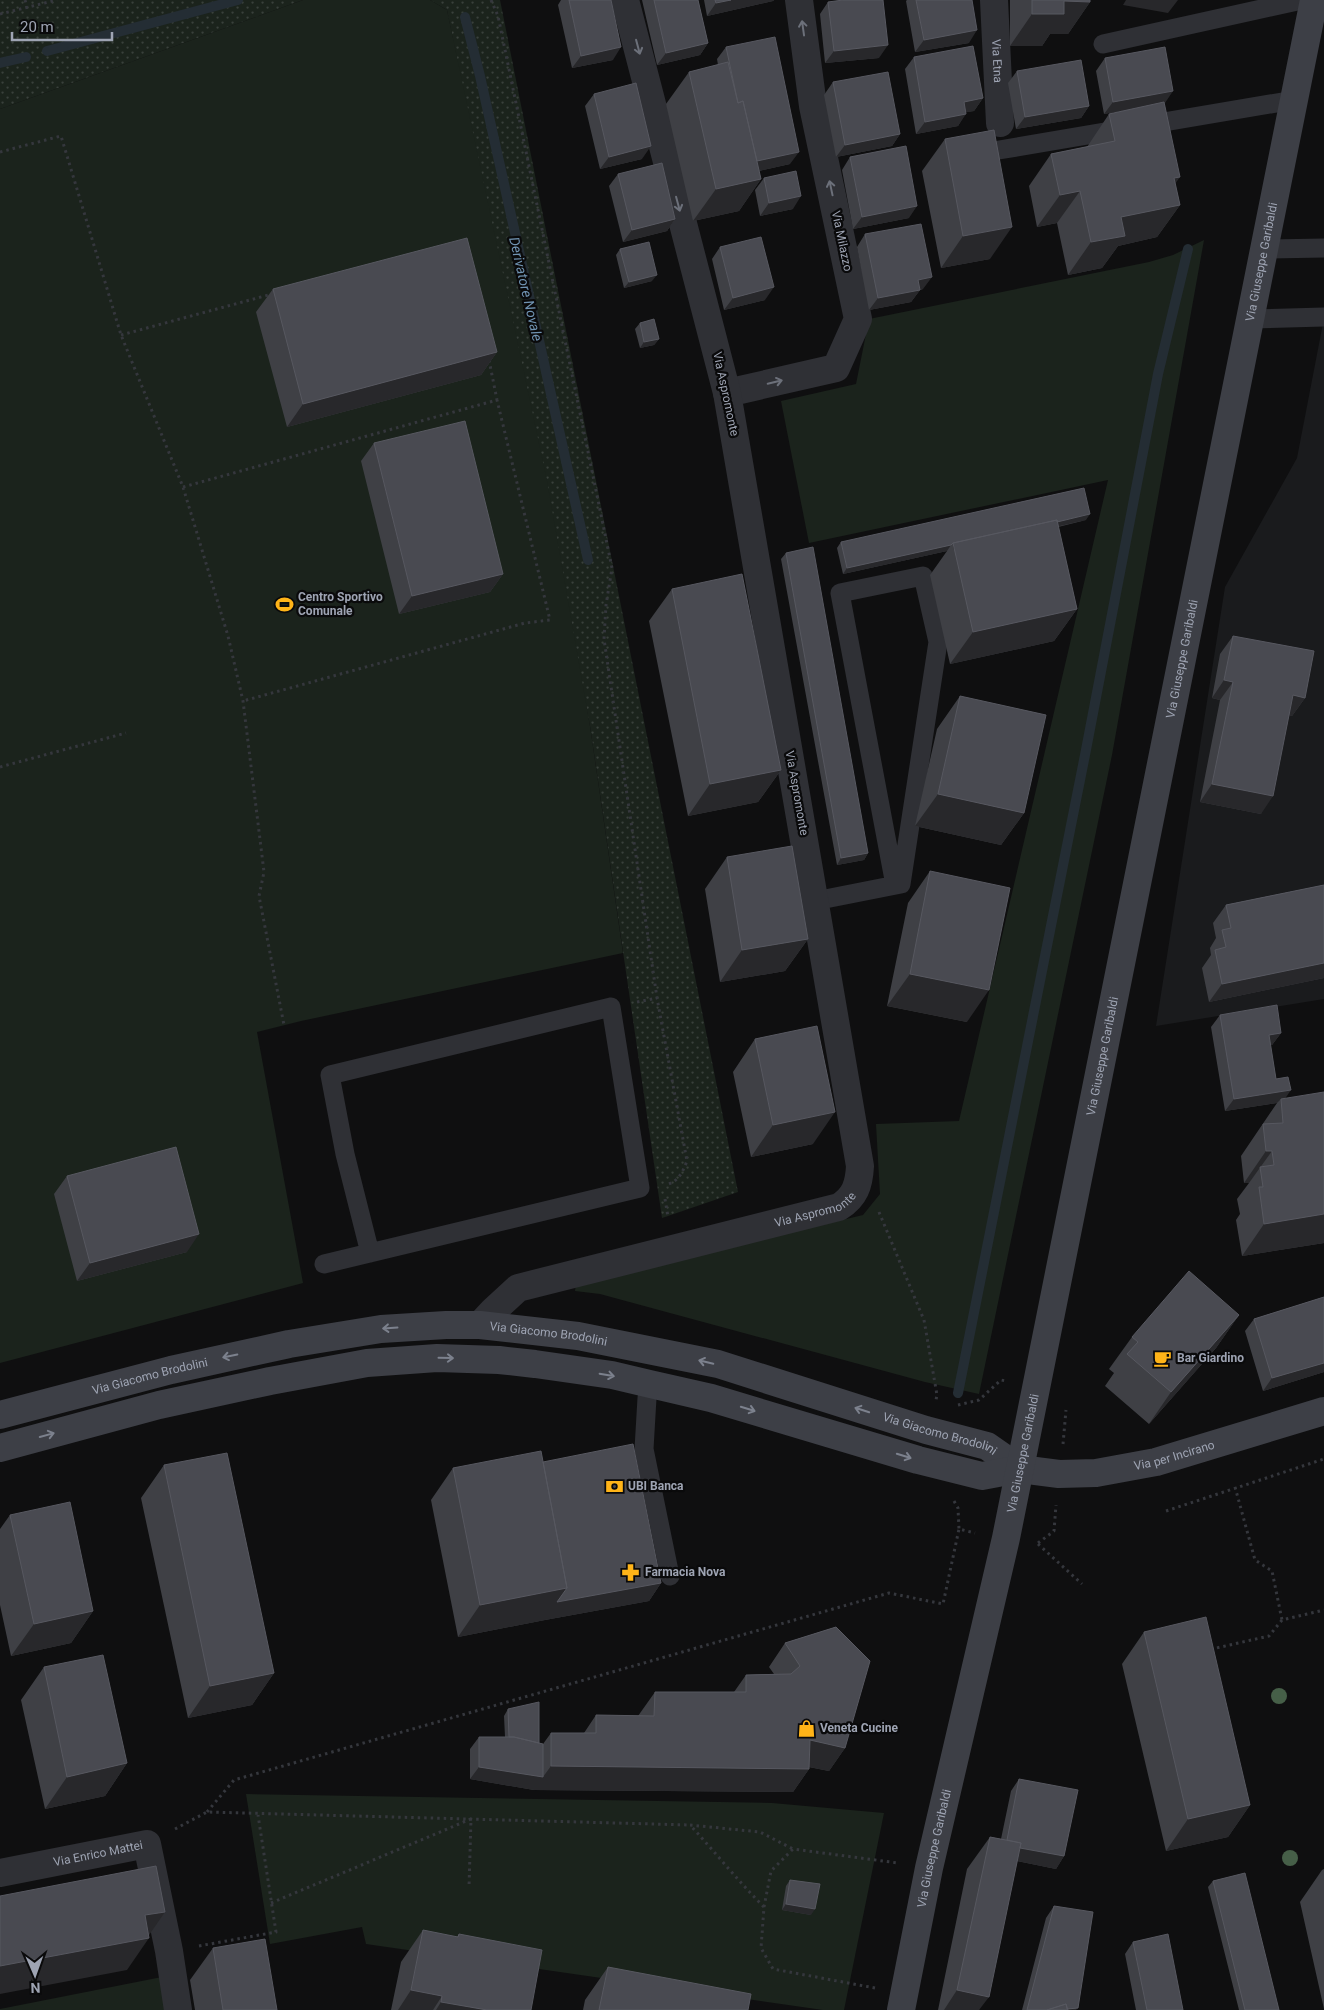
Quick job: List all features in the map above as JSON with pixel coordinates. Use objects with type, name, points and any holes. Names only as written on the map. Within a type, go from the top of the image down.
[{"type":"main road","name":"Via Giuseppe Garibaldi","points":[[903,2002],[929,1868],[1006,1538],[1314,0]]},
{"type":"main road","name":"Via Giacomo Brodolini","points":[[0,1415],[171,1370],[289,1344],[381,1329],[480,1325],[578,1336],[718,1364],[926,1430],[987,1446],[1020,1469]]},
{"type":"main road","name":"Via Giacomo Brodolini","points":[[270,1381],[318,1356],[415,1344],[480,1325]]},
{"type":"main road","name":"Via Giacomo Brodolini","points":[[0,1448],[159,1405],[270,1381],[367,1363],[437,1358],[499,1360],[612,1375],[711,1398],[918,1460],[982,1476],[1020,1469]]},
{"type":"main road","name":"Via per Incirano","points":[[1020,1469],[1059,1474],[1096,1472],[1156,1462],[1324,1411]]},
{"type":"street","name":"Via Aspromonte","points":[[480,1325],[518,1288],[839,1207],[848,1201],[859,1181],[860,1166],[727,393],[625,0]]},
{"type":"street","name":"Via Milazzo","points":[[727,393],[836,368],[858,319],[813,106],[799,0]]},
{"type":"street","name":"Via Etna","points":[[994,0],[1000,123]]},
{"type":"street","name":"Via Enrico Mattei","points":[[0,1873],[147,1844],[169,1951],[178,2010]]},
{"type":"lane","points":[[1103,44],[1302,0]]},
{"type":"lane","points":[[999,150],[1294,100]]},
{"type":"lane","points":[[1264,249],[1324,248]]},
{"type":"lane","points":[[1251,318],[1324,317]]},
{"type":"lane","points":[[815,900],[901,884],[938,642],[923,576],[840,593],[895,885]]},
{"type":"lane","points":[[324,1264],[640,1188],[611,1007],[330,1074],[345,1154],[370,1252]]},
{"type":"lane","points":[[650,1384],[647,1398],[644,1449],[670,1576]]},
{"type":"path","points":[[25,0],[27,8]]},
{"type":"path","points":[[0,14],[57,0]]},
{"type":"path","points":[[491,0],[498,16],[612,568],[606,605],[604,639],[657,998],[687,1161],[682,1174],[675,1182],[663,1186],[640,1188]]},
{"type":"path","points":[[0,152],[61,136],[121,334],[183,487],[228,636],[243,701],[264,872],[259,896],[284,1025]]},
{"type":"path","points":[[121,334],[273,294]]},
{"type":"path","points":[[243,701],[525,623],[550,620],[497,400],[488,354]]},
{"type":"path","points":[[183,487],[497,400]]},
{"type":"path","points":[[0,767],[126,733]]},
{"type":"path","points":[[879,1212],[924,1320],[937,1395],[935,1402]]},
{"type":"path","points":[[1166,1512],[1324,1458]]},
{"type":"path","points":[[1235,1487],[1255,1560],[1272,1572],[1282,1620]]},
{"type":"path","points":[[147,1844],[207,1812],[234,1780],[889,1593],[944,1604],[959,1529],[1006,1538]]},
{"type":"path","points":[[1037,1543],[1082,1584]]},
{"type":"path","points":[[1207,1642],[1212,1649],[1269,1636],[1282,1620],[1324,1610]]},
{"type":"path","points":[[207,1812],[258,1815],[690,1825],[760,1832],[793,1849],[929,1868]]},
{"type":"path","points":[[169,1951],[276,1932],[258,1815]]},
{"type":"path","points":[[469,1887],[470,1819]]},
{"type":"path","points":[[271,1903],[470,1819]]},
{"type":"path","points":[[690,1825],[719,1856],[738,1881],[764,1907]]},
{"type":"path","points":[[793,1849],[771,1871],[764,1907],[761,1948],[772,1969],[903,2002]]},
{"type":"shaded area","points":[[0,0],[303,0],[0,109]]},
{"type":"shaded area","name":"Centro Sportivo Comunale","points":[[303,0],[430,0],[447,10],[547,481],[590,726],[623,953],[257,1032],[303,1283],[0,1363],[0,109]]},
{"type":"shaded area","points":[[430,0],[500,0],[738,1192],[662,1218],[590,726],[447,10]]},
{"type":"shaded area","points":[[1204,240],[1112,755],[979,1394],[925,1382],[600,1294],[575,1291],[576,1284],[863,1215],[880,1194],[876,1124],[959,1121],[1108,480],[809,543],[781,401],[856,384],[869,319],[1149,262],[1173,255]]},
{"type":"shaded area","points":[[1324,318],[1324,999],[1156,1026],[1225,587],[1297,458]]},
{"type":"shaded area","points":[[246,1794],[772,1803],[884,1813],[844,2010],[823,2010],[366,1944],[362,1927],[270,1944]]},
{"type":"shaded area","points":[[162,1977],[169,2010],[0,2010],[0,2009]]},
{"type":"building","points":[[569,0],[611,0],[621,47],[581,56]]},
{"type":"building","points":[[654,0],[698,0],[708,43],[666,53]]},
{"type":"building","points":[[715,0],[731,0],[716,3]]},
{"type":"building","points":[[883,0],[888,45],[834,51],[828,2]]},
{"type":"building","points":[[916,0],[972,0],[977,30],[924,40]]},
{"type":"building","points":[[1032,0],[1090,0],[1090,2],[1064,1],[1064,14],[1032,14]]},
{"type":"building","points":[[775,37],[799,152],[757,161],[743,101],[738,103],[726,47]]},
{"type":"building","points":[[973,46],[983,98],[964,102],[966,114],[925,122],[914,57]]},
{"type":"building","points":[[1165,47],[1173,91],[1113,102],[1105,58]]},
{"type":"building","points":[[1081,60],[1089,106],[1025,117],[1017,71]]},
{"type":"building","points":[[728,62],[738,103],[743,101],[761,179],[716,189],[689,72]]},
{"type":"building","points":[[888,72],[900,134],[845,145],[833,82]]},
{"type":"building","points":[[636,83],[651,146],[609,157],[594,94]]},
{"type":"building","points":[[1164,102],[1180,177],[1174,178],[1180,205],[1121,217],[1125,236],[1091,242],[1080,191],[1060,195],[1051,154],[1115,141],[1109,114]]},
{"type":"building","points":[[994,130],[1012,227],[963,236],[945,139]]},
{"type":"building","points":[[906,146],[917,206],[862,217],[850,157]]},
{"type":"building","points":[[662,163],[675,219],[632,230],[618,174]]},
{"type":"building","points":[[796,171],[801,196],[769,203],[764,178]]},
{"type":"building","points":[[921,224],[932,277],[918,280],[920,290],[878,298],[865,234]]},
{"type":"building","points":[[761,237],[774,287],[733,298],[720,247]]},
{"type":"building","points":[[467,238],[497,352],[303,404],[273,289]]},
{"type":"building","points":[[649,242],[657,275],[629,282],[620,249]]},
{"type":"building","points":[[654,319],[659,339],[644,342],[640,323]]},
{"type":"building","points":[[465,421],[503,574],[412,596],[374,443]]},
{"type":"building","points":[[1084,488],[1090,514],[847,568],[841,542]]},
{"type":"building","points":[[1057,520],[1077,609],[973,632],[953,543]]},
{"type":"building","points":[[813,547],[868,853],[841,858],[786,553]]},
{"type":"building","points":[[742,574],[781,770],[710,784],[672,589]]},
{"type":"building","points":[[1233,636],[1314,651],[1305,698],[1293,695],[1273,796],[1212,784],[1233,682],[1224,680]]},
{"type":"building","points":[[960,696],[1046,715],[1024,813],[938,794]]},
{"type":"building","points":[[792,846],[808,939],[742,950],[727,857]]},
{"type":"building","points":[[930,871],[1010,888],[989,990],[910,974]]},
{"type":"building","points":[[1324,885],[1324,963],[1222,984],[1215,950],[1226,947],[1222,930],[1231,928],[1226,905]]},
{"type":"building","points":[[1277,1005],[1281,1033],[1269,1035],[1276,1079],[1288,1077],[1291,1090],[1234,1099],[1220,1015]]},
{"type":"building","points":[[817,1026],[835,1112],[773,1125],[755,1039]]},
{"type":"building","points":[[1324,1092],[1324,1214],[1264,1224],[1259,1187],[1263,1187],[1260,1167],[1274,1165],[1272,1151],[1266,1151],[1263,1124],[1283,1123],[1281,1099]]},
{"type":"building","points":[[176,1147],[199,1234],[90,1263],[67,1176]]},
{"type":"building","points":[[1189,1271],[1239,1315],[1171,1392],[1127,1354],[1138,1342],[1132,1337]]},
{"type":"building","points":[[1324,1297],[1324,1363],[1272,1378],[1254,1319]]},
{"type":"building","points":[[633,1444],[661,1583],[557,1602],[567,1588],[543,1462]]},
{"type":"building","points":[[541,1451],[567,1588],[480,1605],[453,1468]]},
{"type":"building","points":[[227,1453],[274,1673],[210,1686],[164,1465]]},
{"type":"building","points":[[70,1502],[93,1611],[34,1624],[10,1515]]},
{"type":"building","points":[[1206,1617],[1250,1805],[1188,1819],[1144,1632]]},
{"type":"building","points":[[836,1627],[870,1661],[845,1748],[810,1740],[809,1769],[551,1766],[551,1733],[596,1733],[596,1715],[654,1716],[655,1692],[746,1692],[746,1675],[791,1674],[800,1666],[785,1643]]},
{"type":"building","points":[[103,1655],[127,1763],[67,1777],[44,1667]]},
{"type":"building","points":[[539,1702],[539,1743],[509,1737],[508,1709]]},
{"type":"building","points":[[479,1737],[514,1737],[543,1744],[543,1777],[479,1767]]},
{"type":"building","points":[[1019,1779],[1078,1790],[1064,1856],[1020,1848],[1021,1843],[1007,1840]]},
{"type":"building","points":[[990,1837],[1021,1843],[989,1997],[957,1990]]},
{"type":"building","points":[[156,1866],[165,1912],[145,1915],[149,1938],[0,1966],[0,1896]]},
{"type":"building","points":[[1245,1873],[1279,2010],[1245,2010],[1213,1881]]},
{"type":"building","points":[[790,1880],[820,1884],[815,1909],[786,1904]]},
{"type":"building","points":[[1054,1906],[1093,1912],[1078,2008],[1067,2009],[1066,2004],[1047,2010],[1027,2010]]},
{"type":"building","points":[[423,1930],[458,1937],[459,1934],[542,1950],[531,2010],[487,2010],[441,2002],[442,1996],[411,1990]]},
{"type":"building","points":[[1168,1934],[1183,2010],[1147,2010],[1133,1942]]},
{"type":"building","points":[[265,1939],[277,2010],[223,2010],[213,1948]]},
{"type":"building","points":[[608,1967],[751,1994],[748,2010],[599,2010]]},
{"type":"building","points":[[1066,2004],[1068,2010],[1047,2010]]},
{"type":"waterway","name":"Derivatore Novale","points":[[47,51],[238,0]]},
{"type":"waterway","name":"Derivatore Novale","points":[[465,17],[480,76],[588,560]]},
{"type":"waterway","name":"Derivatore Novale","points":[[0,63],[26,57]]},
{"type":"waterway","points":[[958,1393],[1085,755],[1158,374],[1188,249]]},
{"type":"place","name":"Centro Sportivo Comunale","points":[[284,604]]},
{"type":"place","name":"Bar Giardino","points":[[1163,1358]]},
{"type":"place","name":"UBI Banca","points":[[614,1486]]},
{"type":"place","name":"Farmacia Nova","points":[[631,1572]]},
{"type":"place","name":"Veneta Cucine","points":[[806,1728]]}]
